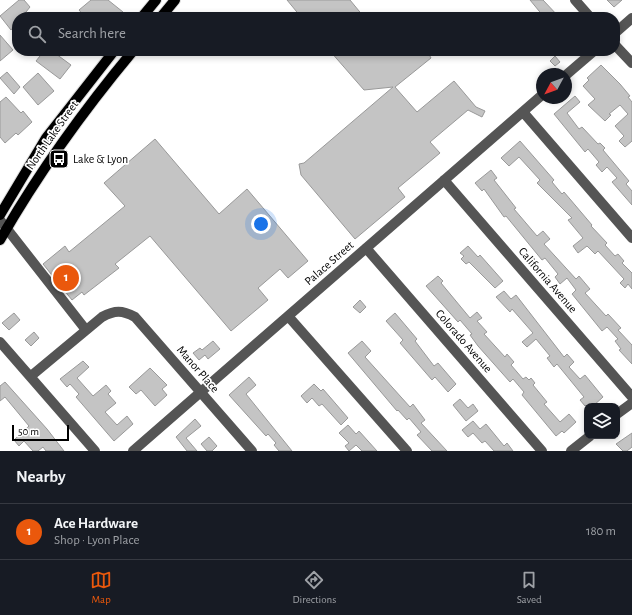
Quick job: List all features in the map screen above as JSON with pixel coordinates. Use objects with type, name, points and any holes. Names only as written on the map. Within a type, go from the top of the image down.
[{"type":"main road","points":[[146,12],[156,0]]},
{"type":"main road","points":[[165,12],[175,0]]},
{"type":"main road","name":"North Lake Street","points":[[0,215],[46,138],[110,56]]},
{"type":"main road","name":"North Lake Street","points":[[0,240],[83,111],[129,56]]},
{"type":"street","points":[[575,0],[586,12]]},
{"type":"street","points":[[620,29],[632,18]]},
{"type":"street","points":[[620,50],[632,63]]},
{"type":"street","points":[[572,70],[588,56]]},
{"type":"street","name":"Palace Street","points":[[133,451],[536,100]]},
{"type":"street","points":[[523,112],[632,238]]},
{"type":"street","name":"California Avenue","points":[[444,180],[632,397]]},
{"type":"street","points":[[0,220],[86,330],[31,376]]},
{"type":"street","name":"Colorado Avenue","points":[[366,248],[542,451]]},
{"type":"street","name":"Manor Place","points":[[86,330],[112,312],[120,311],[135,317],[252,451]]},
{"type":"street","points":[[288,316],[407,451]]},
{"type":"street","points":[[0,342],[96,451]]},
{"type":"street","points":[[620,412],[632,402]]},
{"type":"street","points":[[571,451],[586,439]]},
{"type":"building","points":[[19,0],[24,0],[30,7],[26,12],[12,12],[11,30],[0,16]]},
{"type":"building","points":[[91,0],[108,0],[123,12],[81,12],[79,10]]},
{"type":"building","points":[[287,0],[350,0],[360,12],[297,12]]},
{"type":"building","points":[[530,0],[543,0],[554,12],[540,12]]},
{"type":"building","points":[[607,0],[622,0],[614,7]]},
{"type":"building","points":[[0,35],[12,49],[12,51],[0,61]]},
{"type":"building","points":[[40,56],[59,56],[71,65],[60,79],[36,61]]},
{"type":"building","points":[[334,56],[430,56],[431,58],[395,87],[417,112],[454,81],[476,107],[485,111],[482,117],[468,110],[430,142],[440,153],[398,188],[405,197],[355,239],[301,175],[299,164],[304,163],[393,87],[364,90]]},
{"type":"building","points":[[555,56],[560,62],[555,66],[550,61]]},
{"type":"building","points":[[601,65],[620,84],[630,96],[628,97],[632,102],[632,141],[625,147],[619,141],[624,136],[615,126],[628,114],[620,105],[609,114],[611,115],[605,121],[588,105],[595,99],[583,86],[589,80],[587,78]]},
{"type":"building","points":[[7,72],[20,87],[14,94],[0,78]]},
{"type":"building","points":[[38,73],[54,91],[38,105],[23,87]]},
{"type":"building","points":[[575,96],[580,102],[567,113],[579,129],[582,127],[598,144],[600,143],[605,148],[603,150],[629,181],[626,184],[632,191],[632,205],[612,182],[617,178],[607,167],[602,172],[596,165],[599,162],[588,149],[585,152],[554,114],[566,104],[572,104],[572,99]]},
{"type":"building","points":[[6,97],[21,113],[23,111],[32,122],[18,135],[16,133],[5,143],[0,137],[0,102]]},
{"type":"building","points":[[155,139],[219,214],[247,189],[308,261],[288,278],[280,269],[258,288],[268,300],[231,331],[150,236],[115,264],[119,268],[84,295],[82,292],[72,300],[43,264],[65,246],[69,252],[125,206],[104,183]]},
{"type":"building","points":[[520,141],[554,180],[552,182],[562,194],[564,192],[592,225],[591,226],[607,243],[605,245],[615,256],[618,254],[624,261],[622,263],[632,273],[632,289],[628,284],[625,288],[620,283],[624,279],[598,251],[595,254],[587,246],[578,253],[573,246],[583,238],[568,220],[572,218],[537,183],[540,180],[519,157],[509,166],[501,158]]},
{"type":"building","points":[[491,170],[497,178],[494,180],[516,208],[514,209],[537,236],[543,231],[550,239],[544,244],[576,279],[579,276],[590,289],[585,293],[606,316],[608,314],[621,328],[618,330],[632,345],[632,364],[619,350],[621,349],[615,341],[618,339],[607,327],[602,331],[572,294],[576,290],[567,278],[560,284],[555,277],[558,274],[545,258],[542,260],[506,216],[504,217],[484,189],[482,191],[475,183]]},
{"type":"building","points":[[468,246],[478,257],[480,255],[503,281],[495,288],[469,262],[466,264],[461,259],[464,256],[460,253]]},
{"type":"building","points":[[438,276],[443,281],[441,283],[470,318],[477,312],[482,318],[477,321],[487,332],[484,334],[505,357],[507,354],[514,362],[511,365],[523,379],[526,377],[529,380],[531,378],[535,383],[533,385],[547,402],[544,404],[560,422],[569,414],[576,422],[564,433],[562,431],[556,436],[522,395],[524,392],[513,379],[510,382],[478,346],[470,335],[472,334],[460,320],[458,322],[426,286]]},
{"type":"building","points":[[504,291],[511,299],[516,295],[564,357],[567,354],[574,362],[569,367],[580,379],[585,375],[603,397],[596,403],[584,403],[584,405],[580,400],[584,397],[557,364],[554,367],[547,358],[550,356],[536,339],[527,347],[522,342],[533,333],[512,309],[510,312],[496,297]]},
{"type":"building","points":[[360,300],[366,307],[360,313],[353,307]]},
{"type":"building","points":[[14,313],[20,320],[9,330],[2,323]]},
{"type":"building","points":[[395,313],[417,339],[415,341],[434,366],[438,363],[456,384],[448,392],[435,377],[432,380],[400,343],[403,340],[386,321]]},
{"type":"building","points":[[34,332],[39,338],[31,346],[25,340]]},
{"type":"building","points":[[213,341],[220,349],[208,359],[205,355],[199,360],[193,353],[200,348],[202,350]]},
{"type":"building","points":[[362,341],[371,351],[365,357],[410,407],[413,404],[425,420],[421,423],[447,451],[432,451],[417,435],[421,432],[409,418],[407,420],[398,410],[397,411],[348,353]]},
{"type":"building","points":[[83,361],[89,367],[77,378],[93,396],[106,385],[111,391],[108,394],[116,403],[105,412],[117,425],[127,416],[133,424],[114,441],[76,397],[79,394],[70,384],[67,387],[60,379]]},
{"type":"building","points":[[150,368],[167,385],[162,389],[167,395],[155,406],[141,390],[136,394],[129,387]]},
{"type":"building","points":[[249,377],[256,385],[246,394],[292,451],[279,451],[274,445],[276,443],[268,434],[266,436],[229,395]]},
{"type":"building","points":[[5,382],[47,429],[64,451],[46,451],[43,447],[38,451],[33,451],[24,441],[19,446],[14,440],[29,426],[5,397],[0,401],[0,386]]},
{"type":"building","points":[[314,384],[321,391],[323,389],[348,418],[341,425],[322,404],[319,406],[312,398],[307,403],[301,396]]},
{"type":"building","points":[[460,399],[468,408],[473,404],[478,411],[466,421],[453,405]]},
{"type":"building","points":[[195,419],[201,426],[186,438],[197,451],[187,451],[176,437]]},
{"type":"building","points":[[473,421],[480,429],[486,424],[504,446],[507,443],[513,451],[494,451],[485,441],[482,443],[473,433],[468,437],[462,430]]},
{"type":"building","points":[[348,425],[356,434],[359,431],[377,451],[362,451],[356,445],[349,451],[345,446],[349,443],[339,433]]},
{"type":"building","points":[[632,433],[632,447],[627,451],[623,451],[616,444]]},
{"type":"building","points":[[209,437],[217,446],[212,451],[207,451],[201,444]]},
{"type":"place","name":"Lake & Lyon","points":[[59,159]]},
{"type":"place","name":"Ace Hardware","points":[[66,278]]}]
